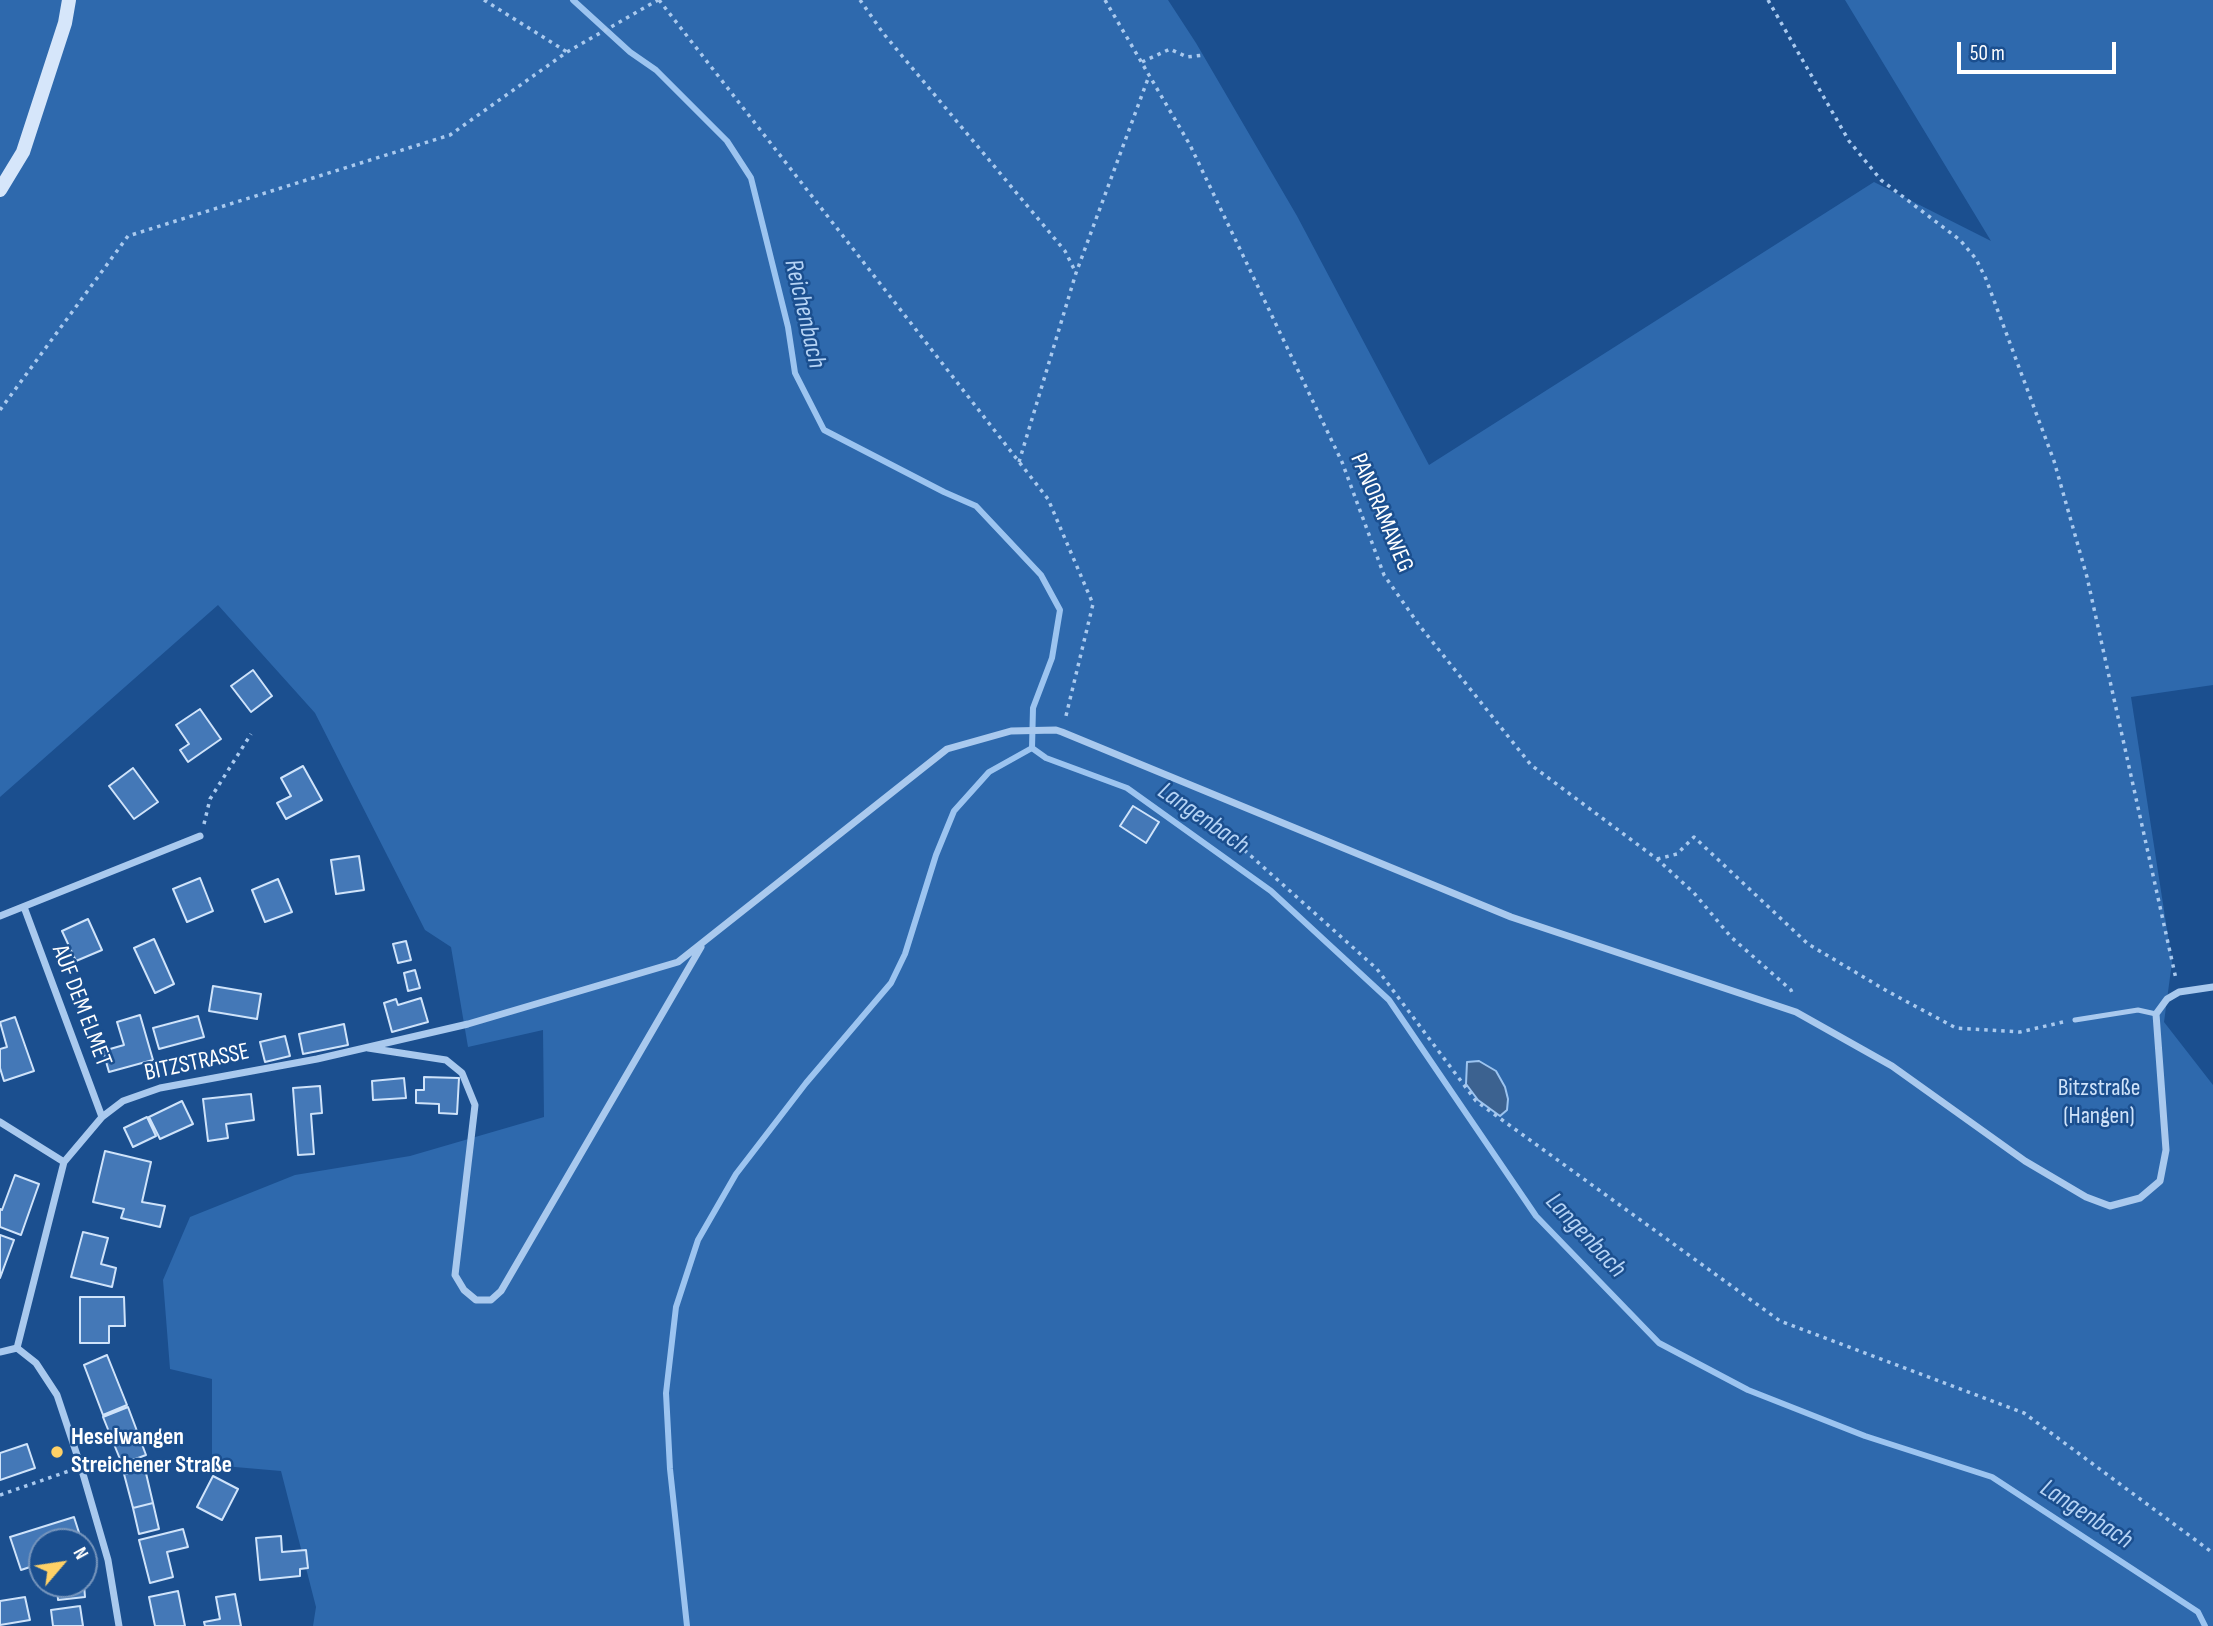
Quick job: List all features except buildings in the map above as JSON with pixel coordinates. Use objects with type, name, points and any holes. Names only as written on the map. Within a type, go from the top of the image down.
[{"type":"street","points":[[0,190],[23,152],[65,23],[69,0]]},
{"type":"street","name":"BITZSTRASSE","points":[[17,1348],[64,1162],[102,1117],[123,1101],[160,1088],[317,1059],[468,1024],[678,962],[947,749],[1011,731],[1059,731]]},
{"type":"street","points":[[1059,731],[1511,917],[1796,1012],[1892,1066],[2025,1161],[2086,1197],[2110,1206],[2140,1198],[2160,1181],[2166,1150],[2156,1014],[2167,999],[2179,992],[2213,987]]},
{"type":"street","points":[[0,916],[200,836]]},
{"type":"street","name":"AUF DEM ELMET","points":[[23,907],[102,1117]]},
{"type":"street","points":[[364,1048],[446,1060],[463,1073],[475,1105],[455,1275],[464,1290],[476,1300],[491,1300],[501,1291],[703,943]]},
{"type":"street","points":[[0,1122],[64,1162]]},
{"type":"street","points":[[0,1352],[17,1348],[36,1363],[57,1395],[108,1560],[119,1626]]},
{"type":"lane","points":[[2075,1020],[2138,1010],[2156,1014]]},
{"type":"path","points":[[484,0],[567,52]]},
{"type":"path","points":[[0,410],[128,236],[450,135],[567,52],[659,0],[1048,499],[1093,604],[1059,731]]},
{"type":"path","points":[[860,0],[883,33],[1065,251],[1076,274]]},
{"type":"path","name":"PANORAMAWEG","points":[[1105,0],[1190,145],[1342,462],[1384,575],[1419,625],[1531,765],[1657,859],[1694,893],[1731,937],[1791,990],[1796,1012]]},
{"type":"path","points":[[1768,0],[1849,141],[1881,180],[1960,240],[1976,259],[1986,279],[2054,461],[2087,577],[2179,992]]},
{"type":"path","points":[[1142,62],[1170,49],[1187,57],[1203,55]]},
{"type":"path","points":[[1019,462],[1076,274],[1149,76]]},
{"type":"path","points":[[200,836],[210,799],[251,734]]},
{"type":"path","points":[[1170,793],[1203,813],[1377,969],[1464,1086],[1483,1106],[1780,1321],[2024,1413],[2213,1553]]},
{"type":"path","points":[[1657,859],[1677,854],[1694,837],[1808,944],[1956,1028],[2020,1032],[2075,1020]]},
{"type":"path","points":[[0,1495],[80,1467]]},
{"type":"green space","name":"Bitzstraße (Hangen)","points":[[0,0],[1168,0],[1297,216],[1429,465],[1874,182],[1991,241],[1845,0],[2213,0],[2213,685],[2131,697],[2172,962],[2164,1022],[2213,1085],[2213,1626],[313,1626],[316,1607],[281,1471],[212,1465],[212,1379],[170,1369],[163,1280],[190,1217],[295,1175],[410,1156],[544,1117],[543,1030],[468,1047],[451,947],[425,930],[315,713],[218,605],[0,797]]},
{"type":"shaded area","points":[[1479,1061],[1496,1071],[1505,1087],[1507,1110],[1500,1116],[1478,1100],[1466,1084],[1467,1062]]},
{"type":"waterway","name":"Reichenbach","points":[[573,0],[630,52],[656,70],[727,141],[751,178],[788,327],[795,373],[824,430],[976,506],[1041,575],[1060,610],[1052,658],[1033,708],[1032,748]]},
{"type":"waterway","name":"Langenbach","points":[[1032,748],[1046,758],[1127,788],[1271,891],[1389,1000],[1536,1216],[1659,1343],[1748,1390],[1865,1436],[1992,1477],[2198,1612],[2205,1626]]},
{"type":"waterway","points":[[687,1626],[670,1469],[666,1393],[676,1307],[698,1240],[736,1174],[806,1083],[891,983],[905,954],[936,855],[954,811],[989,772],[1032,748]]},
{"type":"place","name":"Heselwangen Streichener Straße","points":[[57,1452]]}]
